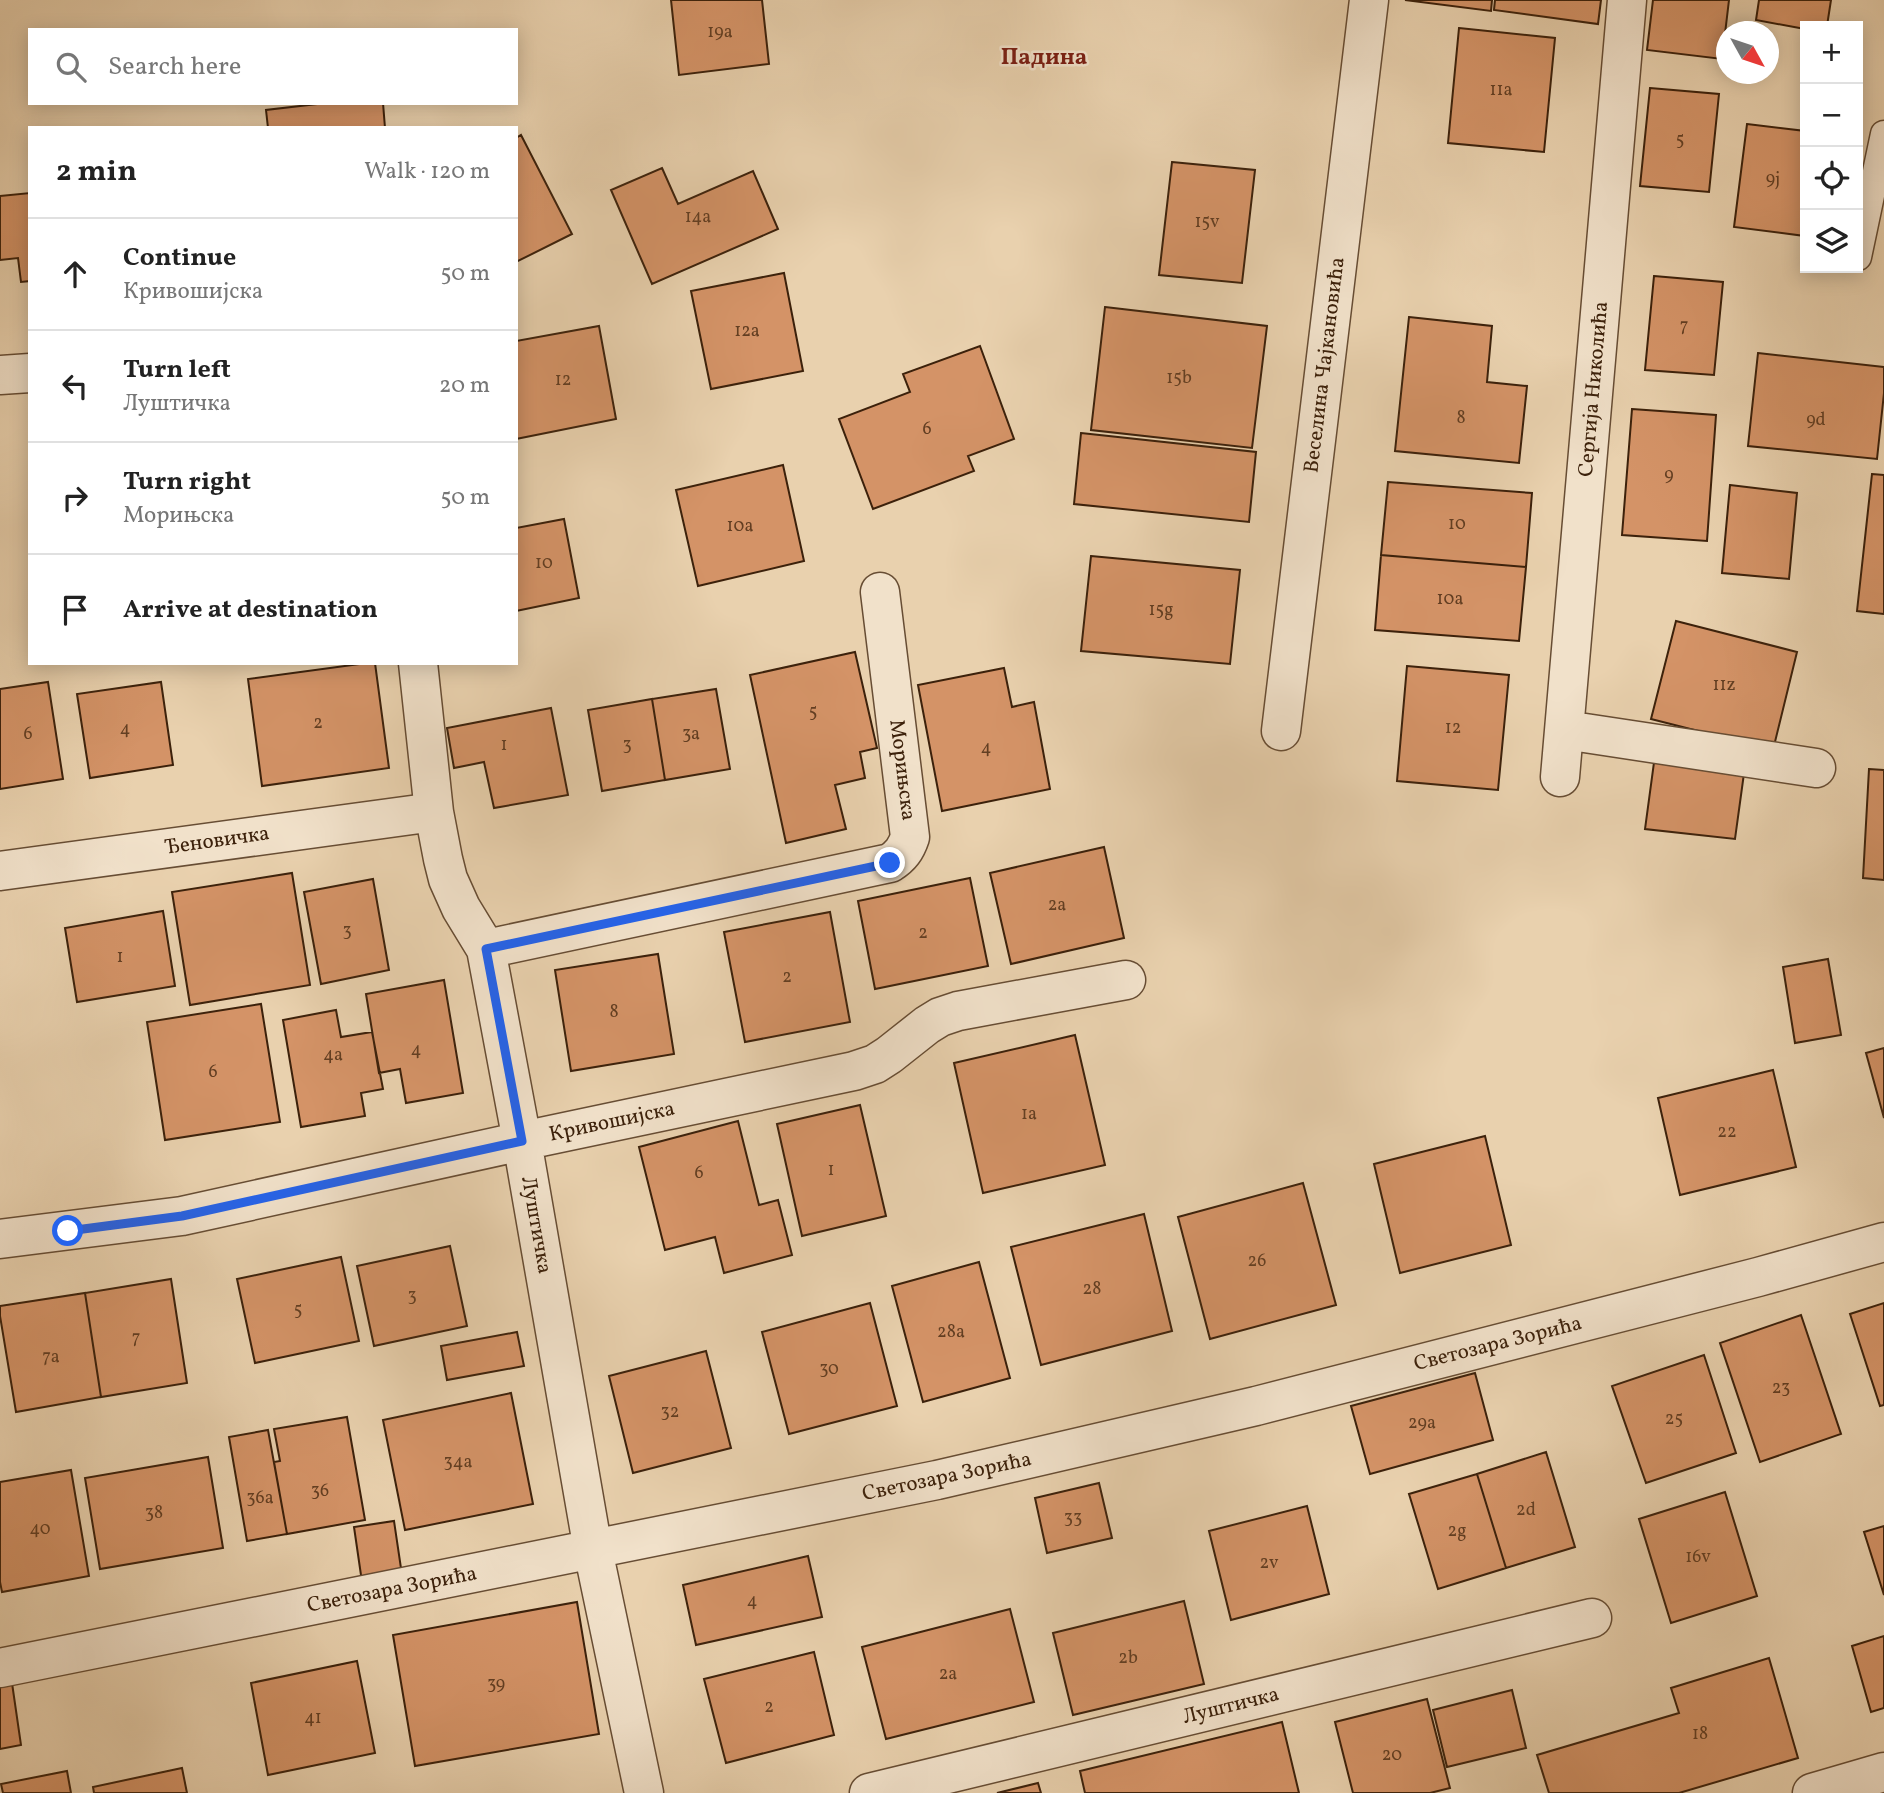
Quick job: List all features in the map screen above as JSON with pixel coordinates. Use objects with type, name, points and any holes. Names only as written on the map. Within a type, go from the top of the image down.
[{"type":"street","name":"Веселина Чајкановића","points":[[1281,731],[1369,0]]},
{"type":"street","name":"Сергија Николића","points":[[1560,777],[1627,0]]},
{"type":"street","points":[[0,375],[28,373]]},
{"type":"street","name":"Морињска","points":[[486,949],[890,863],[899,858],[911,837],[880,592]]},
{"type":"street","name":"Луштичка","points":[[418,665],[434,812],[448,879],[461,908],[486,949],[593,1550],[644,1793]]},
{"type":"street","points":[[1565,730],[1816,768]]},
{"type":"street","name":"Ђеновичка","points":[[0,871],[434,812]]},
{"type":"street","name":"Кривошијска","points":[[0,1239],[182,1216],[854,1071],[876,1064],[940,1017],[958,1011],[1126,980]]},
{"type":"street","name":"Светозара Зорића","points":[[0,1668],[937,1480],[1256,1406],[1759,1277],[1884,1242]]},
{"type":"street","name":"Луштичка","points":[[869,1793],[1592,1618]]},
{"type":"street","points":[[1811,1793],[1884,1772]]},
{"type":"lane","points":[[1863,233],[1884,134]]},
{"type":"building","points":[[671,0],[762,0],[769,64],[679,75]]},
{"type":"building","points":[[1405,0],[1492,0],[1491,11]]},
{"type":"building","points":[[1495,0],[1601,0],[1598,24],[1494,10]]},
{"type":"building","points":[[1653,0],[1729,0],[1727,21],[1716,21],[1716,58],[1647,50]]},
{"type":"building","points":[[1759,0],[1831,0],[1828,21],[1800,21],[1800,28],[1779,24],[1779,21],[1756,20]]},
{"type":"building","points":[[1459,28],[1555,38],[1544,152],[1448,143]]},
{"type":"building","points":[[1650,88],[1719,94],[1709,192],[1640,186]]},
{"type":"building","points":[[309,105],[383,105],[385,126],[268,126],[266,110]]},
{"type":"building","points":[[1747,124],[1800,130],[1800,235],[1734,227]]},
{"type":"building","points":[[521,135],[572,234],[518,261],[518,137]]},
{"type":"building","points":[[1172,162],[1255,170],[1242,283],[1159,275]]},
{"type":"building","points":[[662,168],[678,204],[753,171],[778,229],[652,284],[611,190]]},
{"type":"building","points":[[28,193],[28,281],[21,282],[18,258],[0,260],[0,196]]},
{"type":"building","points":[[784,273],[803,371],[711,389],[691,291]]},
{"type":"building","points":[[1654,276],[1723,282],[1714,375],[1645,370]]},
{"type":"building","points":[[1105,307],[1267,326],[1252,448],[1091,430]]},
{"type":"building","points":[[1409,317],[1492,326],[1487,382],[1527,386],[1519,463],[1395,451]]},
{"type":"building","points":[[599,326],[616,419],[518,439],[518,341]]},
{"type":"building","points":[[980,346],[1014,439],[968,456],[974,471],[873,509],[839,419],[910,392],[903,374]]},
{"type":"building","points":[[1758,353],[1884,367],[1877,459],[1748,446]]},
{"type":"building","points":[[1632,409],[1716,415],[1707,541],[1622,535]]},
{"type":"building","points":[[1081,433],[1256,452],[1249,522],[1074,504]]},
{"type":"building","points":[[783,465],[804,561],[698,586],[676,490]]},
{"type":"building","points":[[1872,474],[1884,475],[1884,614],[1857,611]]},
{"type":"building","points":[[1388,482],[1532,493],[1526,567],[1381,555]]},
{"type":"building","points":[[1730,485],[1797,493],[1789,579],[1722,573]]},
{"type":"building","points":[[564,519],[579,598],[518,611],[518,528]]},
{"type":"building","points":[[1381,555],[1526,567],[1519,641],[1375,630]]},
{"type":"building","points":[[1091,556],[1240,570],[1230,664],[1081,651]]},
{"type":"building","points":[[1676,621],[1797,652],[1773,750],[1651,719]]},
{"type":"building","points":[[855,652],[877,748],[860,752],[865,778],[835,785],[846,829],[786,843],[750,675]]},
{"type":"building","points":[[352,665],[375,665],[389,768],[262,786],[248,679]]},
{"type":"building","points":[[1407,666],[1509,675],[1498,790],[1397,781]]},
{"type":"building","points":[[1004,668],[1012,707],[1034,702],[1050,789],[942,811],[918,685]]},
{"type":"building","points":[[48,682],[63,779],[0,789],[0,689]]},
{"type":"building","points":[[161,682],[173,765],[90,778],[77,694]]},
{"type":"building","points":[[716,689],[730,769],[665,780],[652,699]]},
{"type":"building","points":[[652,699],[665,780],[602,791],[588,710]]},
{"type":"building","points":[[551,708],[568,795],[494,808],[484,762],[454,768],[447,728]]},
{"type":"building","points":[[1655,755],[1745,766],[1735,839],[1645,829]]},
{"type":"building","points":[[1869,769],[1884,770],[1884,880],[1863,878]]},
{"type":"building","points":[[1104,847],[1124,938],[1011,964],[990,873]]},
{"type":"building","points":[[292,873],[310,985],[190,1005],[172,892]]},
{"type":"building","points":[[970,878],[988,966],[875,989],[858,901]]},
{"type":"building","points":[[373,879],[389,970],[321,984],[304,892]]},
{"type":"building","points":[[163,911],[175,986],[77,1002],[65,928]]},
{"type":"building","points":[[830,912],[850,1022],[745,1042],[724,932]]},
{"type":"building","points":[[658,954],[674,1054],[571,1071],[555,970]]},
{"type":"building","points":[[1828,959],[1841,1035],[1795,1043],[1783,967]]},
{"type":"building","points":[[444,980],[463,1093],[406,1103],[400,1069],[379,1073],[366,994]]},
{"type":"building","points":[[261,1004],[280,1122],[165,1140],[147,1022]]},
{"type":"building","points":[[336,1010],[341,1037],[372,1032],[383,1089],[361,1093],[365,1116],[301,1127],[283,1020]]},
{"type":"building","points":[[1075,1035],[1105,1165],[983,1193],[954,1063]]},
{"type":"building","points":[[1884,1048],[1884,1118],[1866,1053]]},
{"type":"building","points":[[1773,1070],[1796,1167],[1680,1195],[1658,1098]]},
{"type":"building","points":[[860,1105],[886,1216],[802,1236],[777,1124]]},
{"type":"building","points":[[738,1121],[759,1205],[778,1200],[792,1255],[724,1273],[715,1237],[665,1250],[639,1147]]},
{"type":"building","points":[[1485,1136],[1511,1245],[1400,1273],[1374,1164]]},
{"type":"building","points":[[1303,1183],[1336,1305],[1210,1339],[1178,1217]]},
{"type":"building","points":[[1144,1214],[1172,1331],[1041,1365],[1011,1247]]},
{"type":"building","points":[[450,1246],[467,1326],[374,1346],[357,1266]]},
{"type":"building","points":[[341,1257],[359,1341],[255,1363],[237,1279]]},
{"type":"building","points":[[979,1262],[1010,1378],[923,1402],[892,1286]]},
{"type":"building","points":[[171,1279],[187,1383],[101,1397],[85,1293]]},
{"type":"building","points":[[85,1293],[101,1397],[16,1412],[0,1306]]},
{"type":"building","points":[[870,1303],[897,1406],[789,1434],[762,1332]]},
{"type":"building","points":[[1884,1303],[1884,1405],[1880,1406],[1850,1314]]},
{"type":"building","points":[[1801,1315],[1841,1434],[1760,1462],[1720,1343]]},
{"type":"building","points":[[517,1332],[524,1366],[447,1380],[441,1346]]},
{"type":"building","points":[[706,1351],[731,1448],[633,1473],[609,1376]]},
{"type":"building","points":[[1704,1355],[1736,1453],[1646,1483],[1612,1386]]},
{"type":"building","points":[[1475,1373],[1493,1440],[1370,1474],[1351,1406]]},
{"type":"building","points":[[511,1393],[533,1504],[405,1530],[383,1420]]},
{"type":"building","points":[[347,1417],[365,1520],[287,1534],[274,1462],[280,1461],[274,1429]]},
{"type":"building","points":[[268,1430],[287,1534],[247,1541],[229,1437]]},
{"type":"building","points":[[1546,1452],[1575,1547],[1506,1568],[1477,1474]]},
{"type":"building","points":[[208,1457],[223,1548],[100,1569],[85,1478]]},
{"type":"building","points":[[71,1470],[89,1576],[2,1592],[0,1482]]},
{"type":"building","points":[[1477,1474],[1506,1568],[1438,1589],[1409,1494]]},
{"type":"building","points":[[1099,1483],[1112,1538],[1047,1553],[1035,1498]]},
{"type":"building","points":[[1725,1492],[1757,1596],[1671,1623],[1639,1519]]},
{"type":"building","points":[[1307,1506],[1329,1594],[1231,1620],[1209,1531]]},
{"type":"building","points":[[394,1521],[402,1575],[362,1582],[354,1527]]},
{"type":"building","points":[[1884,1526],[1884,1595],[1864,1532]]},
{"type":"building","points":[[808,1556],[822,1617],[696,1645],[683,1585]]},
{"type":"building","points":[[1184,1601],[1204,1684],[1073,1715],[1053,1633]]},
{"type":"building","points":[[577,1602],[599,1734],[415,1766],[393,1635]]},
{"type":"building","points":[[1010,1609],[1034,1702],[886,1739],[862,1647]]},
{"type":"building","points":[[1884,1636],[1884,1708],[1871,1712],[1852,1646]]},
{"type":"building","points":[[814,1652],[834,1735],[726,1763],[704,1679]]},
{"type":"building","points":[[1769,1658],[1798,1758],[1679,1793],[1549,1793],[1537,1755],[1679,1713],[1671,1688]]},
{"type":"building","points":[[357,1661],[375,1753],[268,1775],[251,1683]]},
{"type":"building","points":[[12,1683],[21,1745],[0,1749],[0,1685]]},
{"type":"building","points":[[1512,1690],[1526,1748],[1447,1767],[1433,1710]]},
{"type":"building","points":[[1427,1699],[1450,1788],[1430,1793],[1353,1793],[1335,1722]]},
{"type":"building","points":[[1282,1722],[1299,1793],[1085,1793],[1080,1771]]},
{"type":"building","points":[[182,1768],[187,1793],[94,1793],[93,1787]]},
{"type":"building","points":[[67,1771],[71,1793],[3,1793],[1,1784]]},
{"type":"building","points":[[1038,1783],[1041,1793],[997,1793]]},
{"type":"district","name":"Падина","points":[[1044,58]]},
{"type":"route","points":[[68,1231],[182,1216],[522,1141],[486,949],[890,863]]}]
